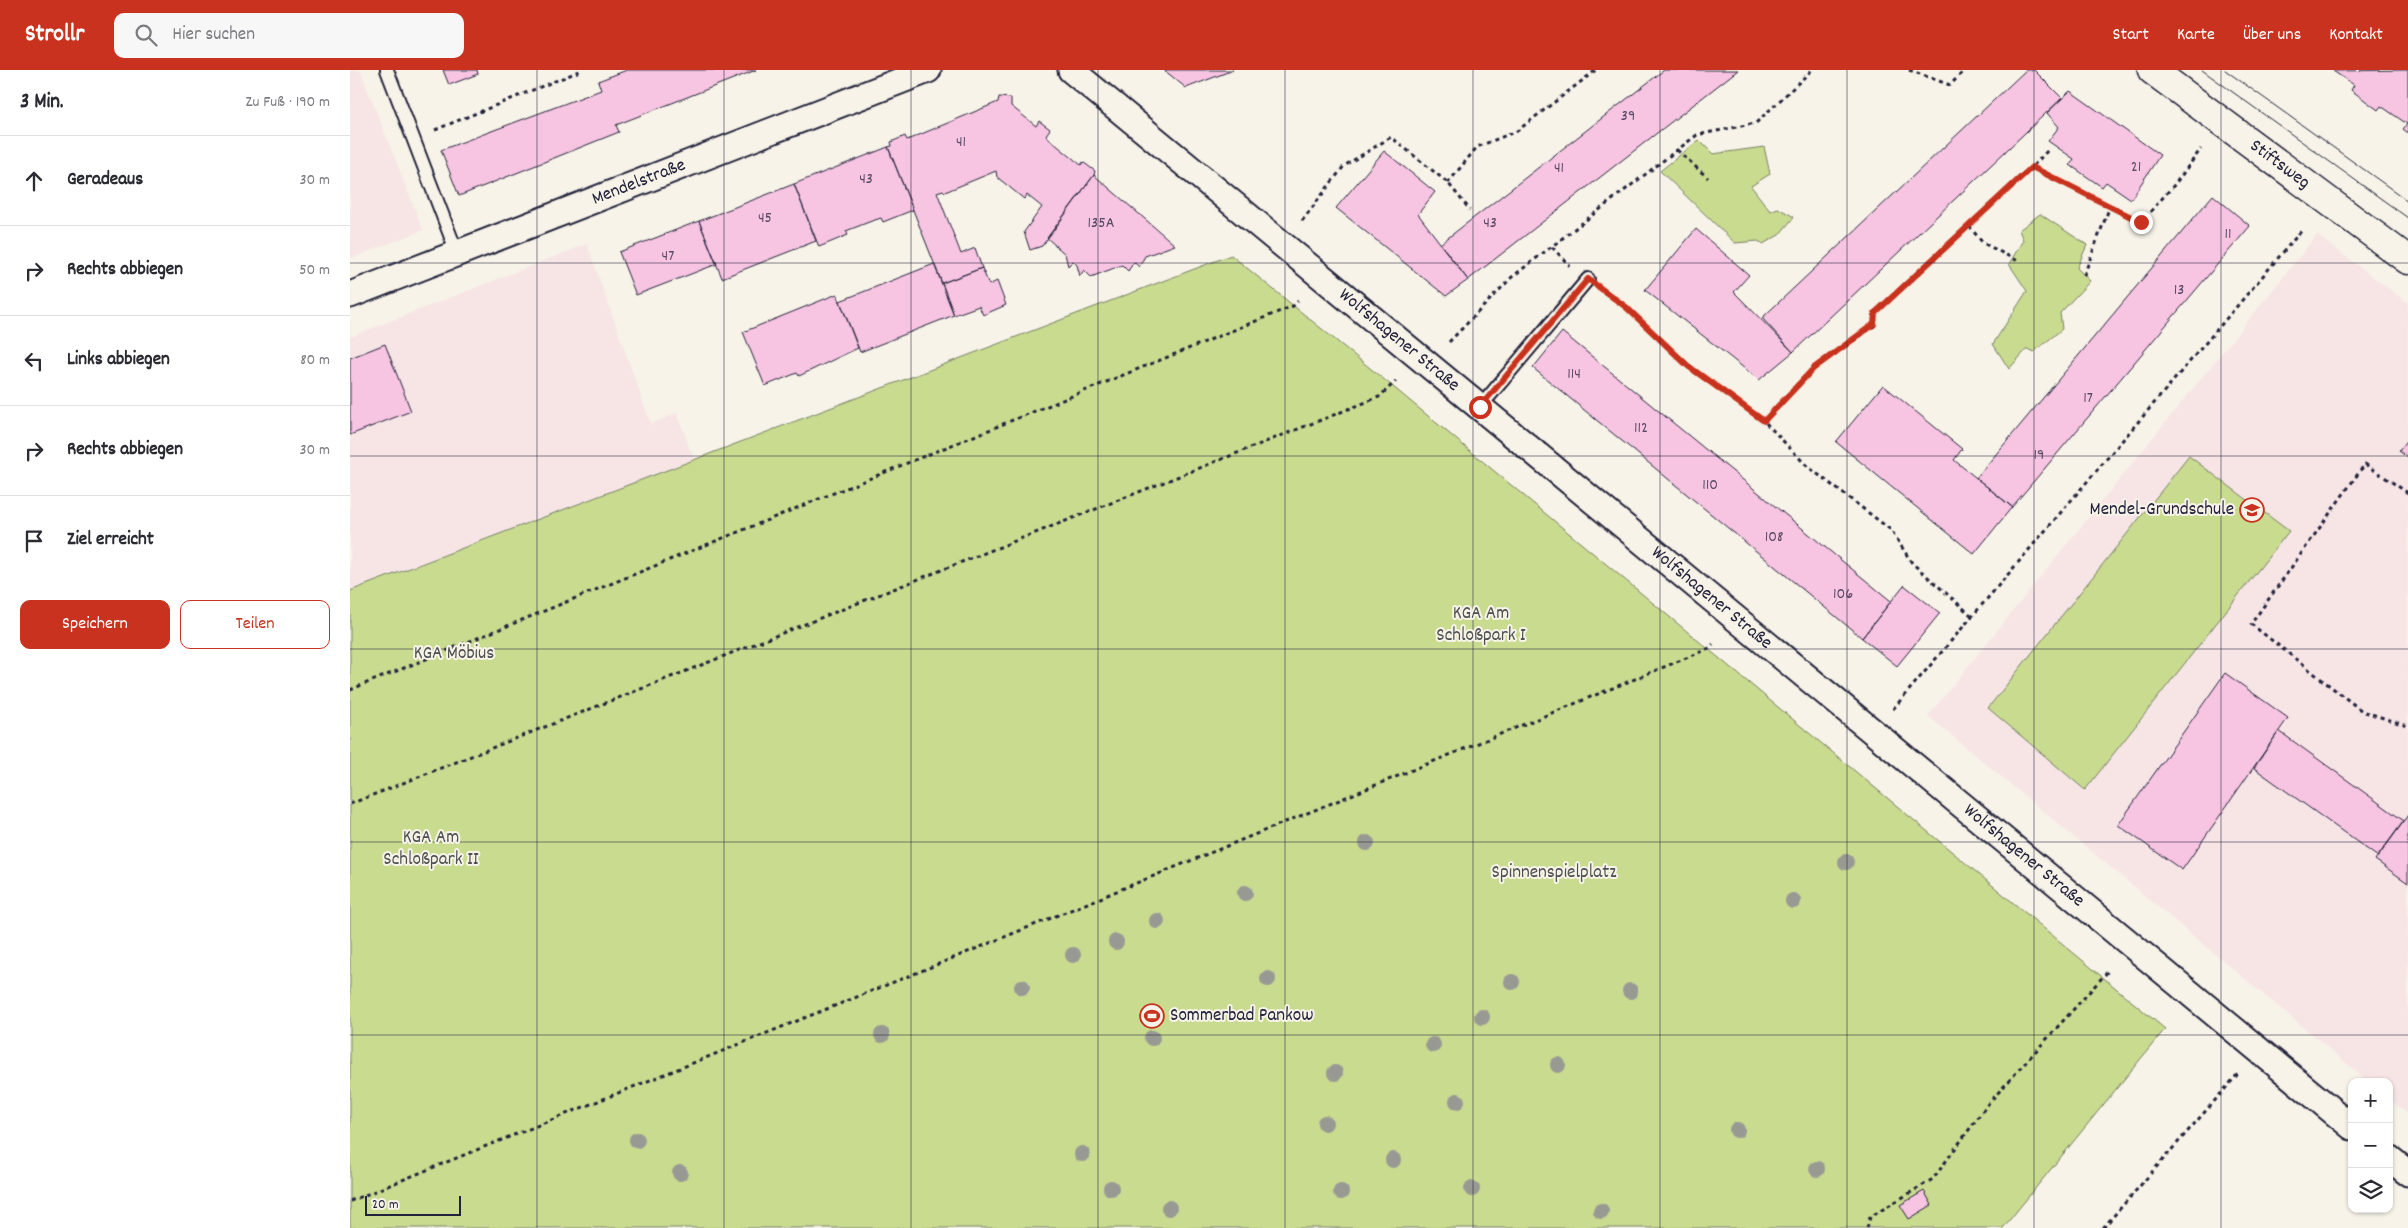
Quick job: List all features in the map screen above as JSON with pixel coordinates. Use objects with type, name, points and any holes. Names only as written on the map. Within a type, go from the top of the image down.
[{"type":"street","name":"Mendelstraße","points":[[350,295],[928,70]]},
{"type":"street","name":"Wolfshagener Straße","points":[[1071,70],[2348,1124]]},
{"type":"street","name":"Stiftsweg","points":[[2152,70],[2408,260]]},
{"type":"street","points":[[2393,1161],[2408,1173]]},
{"type":"lane","points":[[387,70],[457,253]]},
{"type":"lane","points":[[1480,407],[1588,279]]},
{"type":"path","points":[[414,139],[582,70]]},
{"type":"path","points":[[1448,183],[1477,147],[1517,131],[1596,70]]},
{"type":"path","points":[[1449,342],[1512,277],[1677,150],[1696,136],[1756,123],[1812,70]]},
{"type":"path","points":[[1909,70],[1950,85],[1965,70]]},
{"type":"path","points":[[1302,222],[1344,166],[1391,136],[1448,183],[1470,210]]},
{"type":"path","points":[[1764,421],[1814,368],[1874,324],[1875,313],[2049,149]]},
{"type":"path","points":[[2032,167],[2141,222],[2174,184],[2200,149]]},
{"type":"path","points":[[1677,150],[1708,178]]},
{"type":"path","points":[[2084,275],[2110,206]]},
{"type":"path","points":[[1969,226],[1983,243],[2018,262]]},
{"type":"path","points":[[1893,709],[2302,230]]},
{"type":"path","points":[[1552,247],[1568,265],[1626,307],[1688,366],[1764,421],[1807,466],[1891,530],[1912,563],[1972,616]]},
{"type":"path","points":[[350,690],[1293,306],[1298,301]]},
{"type":"path","points":[[350,804],[1379,397],[1396,381]]},
{"type":"path","points":[[2408,493],[2365,464],[2251,624],[2362,710],[2408,726]]},
{"type":"path","points":[[350,1201],[946,961],[1708,649],[1713,644]]},
{"type":"path","points":[[1867,1228],[1870,1217],[1933,1179],[1987,1105],[2110,969]]},
{"type":"path","points":[[2103,1228],[2238,1074]]},
{"type":"shaded area","points":[[350,70],[360,70],[423,230],[350,259]]},
{"type":"shaded area","name":"Mendel-Grundschule","points":[[2317,235],[2408,303],[2408,1114],[2393,1102],[2393,1078],[2364,1078],[1928,716]]},
{"type":"shaded area","points":[[587,244],[651,424],[677,413],[694,460],[350,591],[350,337]]},
{"type":"green space","points":[[1699,140],[1713,154],[1764,147],[1770,174],[1751,186],[1770,211],[1778,208],[1794,217],[1779,235],[1763,244],[1758,241],[1735,243],[1660,171]]},
{"type":"green space","points":[[2040,214],[2087,245],[2077,268],[2090,281],[2060,313],[2062,329],[2034,352],[2027,349],[2009,369],[1993,344],[2027,291],[2009,264],[2023,240],[2019,230]]},
{"type":"green space","points":[[1231,255],[1392,386],[2165,1029],[2003,1228],[350,1228],[350,591]]},
{"type":"green space","points":[[2189,456],[2289,531],[2085,790],[1988,708]]},
{"type":"building","points":[[443,70],[477,70],[478,74],[449,85]]},
{"type":"building","points":[[627,70],[756,70],[616,125],[619,132],[459,196],[441,150],[601,90],[598,81]]},
{"type":"building","points":[[1164,70],[1233,70],[1186,88]]},
{"type":"building","points":[[1664,70],[1738,70],[1468,280],[1440,244]]},
{"type":"building","points":[[2026,70],[2034,70],[2062,98],[1793,352],[1762,318]]},
{"type":"building","points":[[2408,70],[2408,133],[2403,129],[2407,124],[2381,106],[2378,110],[2351,90],[2354,85],[2333,71]]},
{"type":"building","points":[[2070,91],[2160,155],[2131,199],[2106,182],[2102,187],[2070,165],[2074,159],[2048,141],[2059,127],[2047,113]]},
{"type":"building","points":[[999,97],[1011,98],[1011,106],[1036,126],[1039,121],[1050,129],[1046,135],[1049,139],[1081,165],[1083,162],[1095,171],[1094,175],[1042,246],[1030,250],[1024,232],[1042,207],[1027,195],[1024,199],[997,177],[996,171],[945,192],[943,190],[937,192],[961,254],[975,248],[982,268],[942,283],[888,147],[892,146],[891,142],[905,136],[907,140],[998,102]]},
{"type":"building","points":[[888,147],[913,210],[883,222],[881,218],[846,231],[848,235],[819,247],[794,184]]},
{"type":"building","points":[[1384,151],[1435,192],[1418,214],[1468,280],[1446,296],[1336,208]]},
{"type":"building","points":[[1094,175],[1175,245],[1145,256],[1139,267],[1134,262],[1128,271],[1122,265],[1091,277],[1084,270],[1080,276],[1077,265],[1073,261],[1068,266],[1065,254],[1047,238]]},
{"type":"building","points":[[794,184],[816,241],[722,278],[699,221]]},
{"type":"building","points":[[2213,195],[2250,226],[2012,507],[1976,478]]},
{"type":"building","points":[[699,221],[717,264],[636,295],[619,252]]},
{"type":"building","points":[[1696,229],[1749,275],[1734,292],[1793,352],[1759,380],[1645,290]]},
{"type":"building","points":[[934,264],[954,315],[860,352],[840,301]]},
{"type":"building","points":[[982,268],[989,285],[997,281],[1006,305],[983,315],[979,306],[954,315],[942,283]]},
{"type":"building","points":[[837,294],[858,348],[799,376],[797,373],[765,386],[743,332]]},
{"type":"building","points":[[1562,332],[1891,601],[1862,638],[1533,368]]},
{"type":"building","points":[[385,344],[411,411],[350,435],[350,358]]},
{"type":"building","points":[[1883,385],[1962,449],[1954,460],[2012,507],[1974,554],[1836,442]]},
{"type":"building","points":[[2408,439],[2408,458],[2399,451]]},
{"type":"building","points":[[1904,585],[1940,613],[1897,666],[1862,638]]},
{"type":"building","points":[[2225,673],[2288,718],[2182,870],[2118,825]]},
{"type":"building","points":[[2279,731],[2404,821],[2378,857],[2254,768]]},
{"type":"building","points":[[2408,815],[2408,883],[2375,860]]},
{"type":"building","points":[[1924,1191],[1932,1205],[1909,1219],[1900,1205]]},
{"type":"tram line","points":[[2202,70],[2408,218]]},
{"type":"tram line","points":[[2225,70],[2408,201]]},
{"type":"place","name":"Mendel-Grundschule","points":[[2252,510]]},
{"type":"place","name":"Sommerbad Pankow","points":[[1152,1016]]},
{"type":"route","points":[[1480,407],[1588,279],[1626,307],[1688,366],[1764,421],[1814,368],[1874,324],[1875,313],[2032,167],[2141,222]]},
{"type":"park label","name":"KGA Am Schloßpark I","points":[[1481,625]]},
{"type":"park label","name":"KGA Möbius","points":[[454,654]]},
{"type":"park label","name":"KGA Am Schloßpark II","points":[[431,849]]},
{"type":"park label","name":"Spinnenspielplatz","points":[[1554,873]]}]
